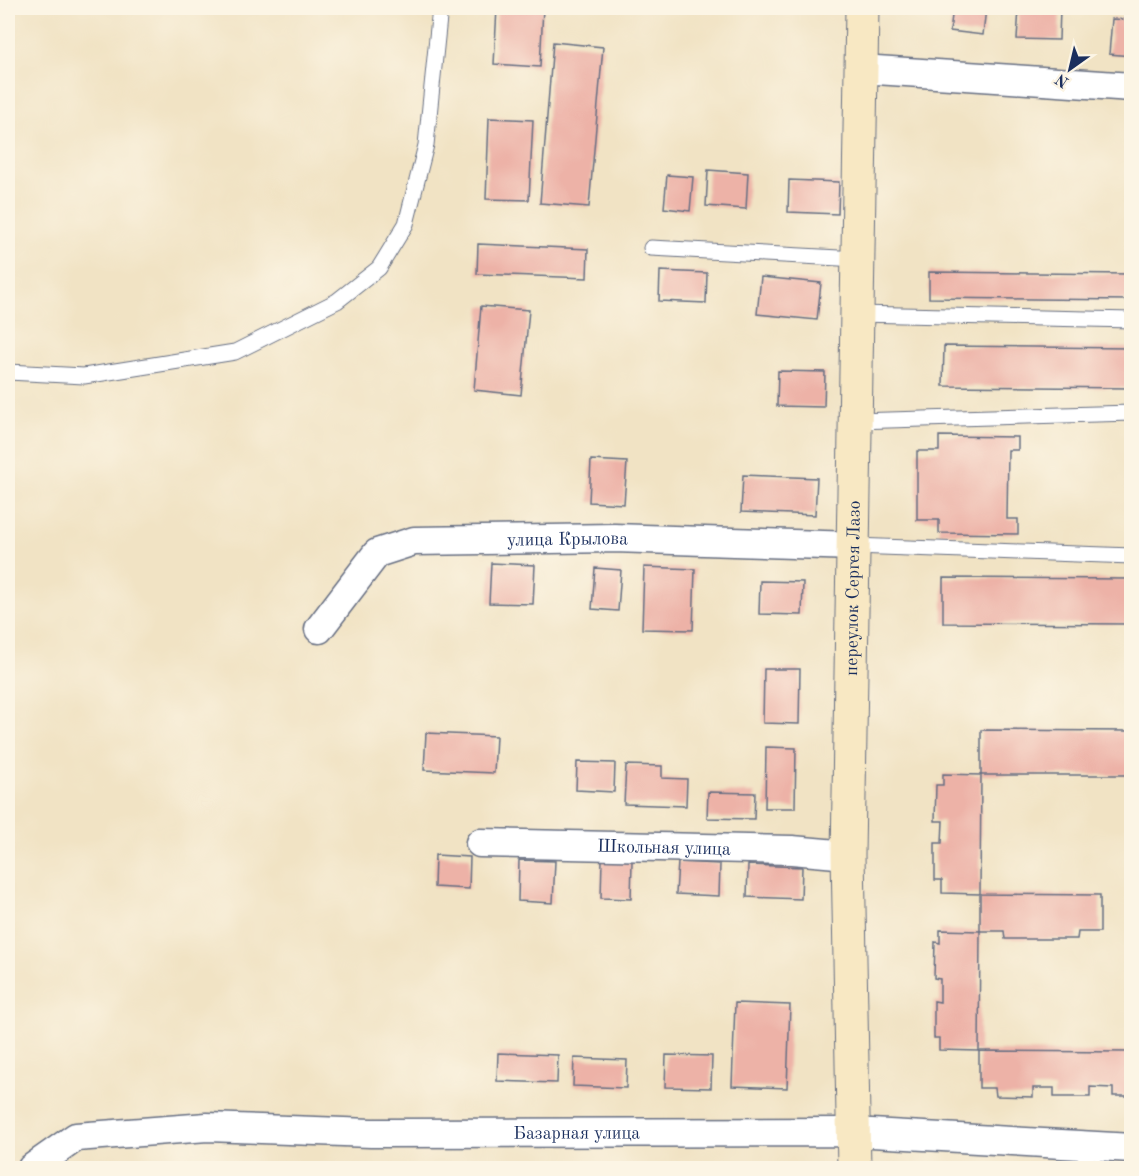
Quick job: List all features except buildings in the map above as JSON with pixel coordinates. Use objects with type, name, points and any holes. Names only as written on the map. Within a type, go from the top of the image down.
[{"type":"street","name":"переулок Сергея Лазо","points":[[854,1168],[848,855],[862,8]]},
{"type":"street","points":[[861,69],[1131,87]]},
{"type":"street","name":"улица Крылова","points":[[319,629],[377,553],[414,541],[614,538],[854,546]]},
{"type":"street","name":"Школьная улица","points":[[480,843],[792,850],[848,855]]},
{"type":"street","name":"Базарная улица","points":[[32,1168],[76,1137],[207,1127],[371,1133],[854,1132],[1131,1148]]},
{"type":"lane","points":[[8,372],[84,376],[235,352],[337,301],[379,268],[406,224],[426,145],[440,8]]},
{"type":"lane","points":[[651,248],[858,259]]},
{"type":"lane","points":[[857,314],[1131,320]]},
{"type":"lane","points":[[855,421],[1131,413]]},
{"type":"lane","points":[[854,546],[1131,556]]}]
